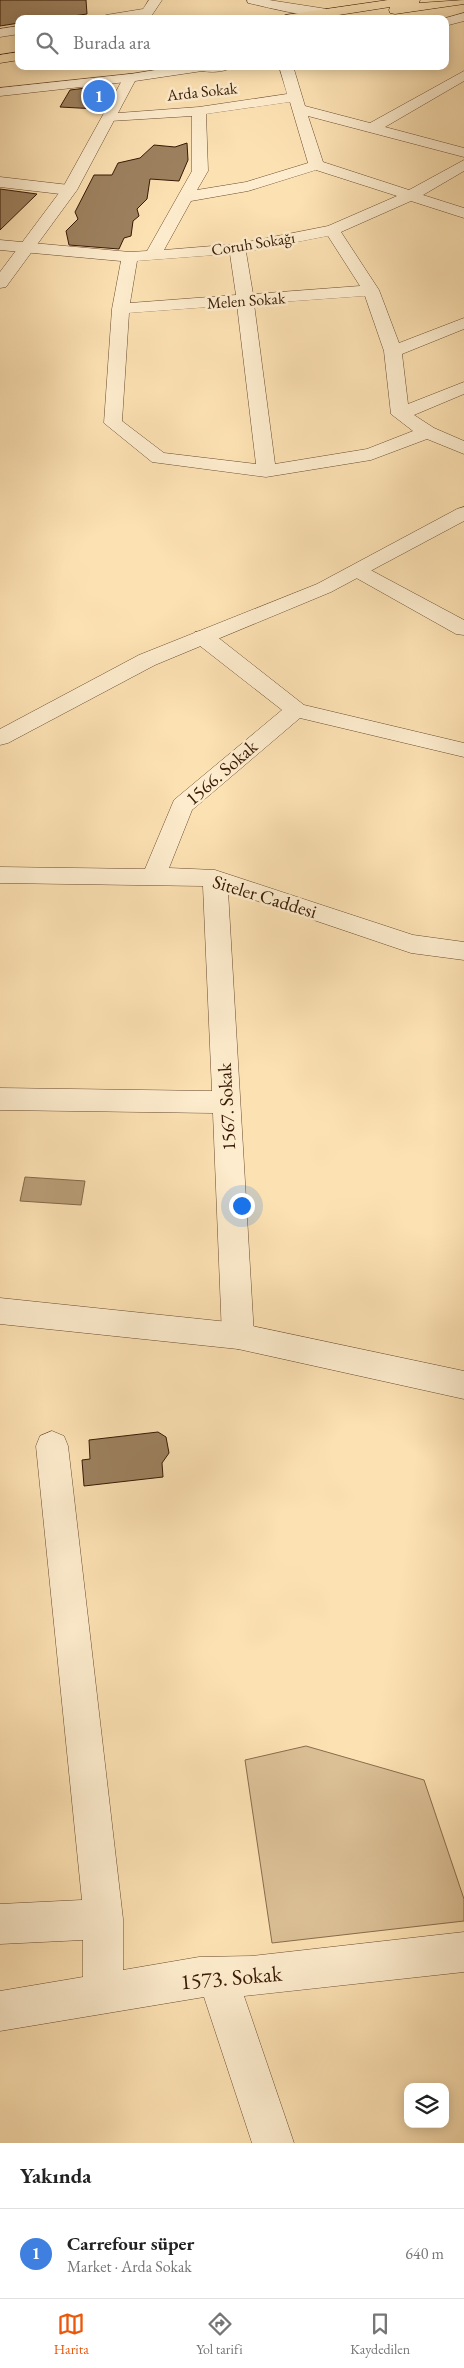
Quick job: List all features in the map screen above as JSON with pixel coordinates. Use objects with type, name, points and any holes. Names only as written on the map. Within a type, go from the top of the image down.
[{"type":"highway","points":[[337,15],[414,0]]},
{"type":"highway","points":[[340,15],[464,0]]},
{"type":"highway","points":[[0,59],[15,57]]},
{"type":"highway","points":[[0,68],[15,66]]},
{"type":"street","points":[[129,15],[147,12],[156,0]]},
{"type":"street","points":[[245,0],[250,15]]},
{"type":"street","points":[[252,0],[326,15]]},
{"type":"street","points":[[449,22],[464,17]]},
{"type":"street","points":[[449,24],[464,28]]},
{"type":"street","points":[[0,33],[15,31]]},
{"type":"street","points":[[0,92],[187,70]]},
{"type":"street","points":[[287,70],[299,103],[316,165]]},
{"type":"street","points":[[373,128],[464,75]]},
{"type":"street","points":[[1,280],[27,249],[68,190],[130,78]]},
{"type":"street","points":[[436,91],[455,94]]},
{"type":"street","points":[[299,103],[373,128],[464,153]]},
{"type":"street","name":"Arda Sokak","points":[[110,117],[299,103]]},
{"type":"street","points":[[153,254],[200,171],[199,110]]},
{"type":"street","points":[[185,197],[248,186],[316,165],[464,213]]},
{"type":"street","name":"Coruh Sokağı","points":[[0,245],[27,249],[130,257],[237,249],[332,230],[410,196],[464,165]]},
{"type":"street","points":[[0,182],[68,190]]},
{"type":"street","points":[[332,230],[371,290],[392,351],[400,414],[427,432],[464,448]]},
{"type":"street","points":[[237,249],[246,301],[266,471]]},
{"type":"street","points":[[130,257],[121,309],[113,423],[159,458],[266,471],[371,454],[427,432]]},
{"type":"street","name":"Melen Sokak","points":[[121,309],[371,290]]},
{"type":"street","points":[[392,351],[464,323]]},
{"type":"street","points":[[400,414],[464,387]]},
{"type":"street","points":[[0,738],[147,660],[324,588],[464,513]]},
{"type":"street","points":[[358,571],[464,629]]},
{"type":"street","points":[[203,637],[296,710],[464,750]]},
{"type":"street","name":"1566. Sokak","points":[[215,878],[154,876],[182,806],[296,710]]},
{"type":"street","name":"Siteler Caddesi","points":[[0,874],[215,878],[411,944],[464,951]]},
{"type":"street","name":"1567. Sokak","points":[[215,878],[238,1336]]},
{"type":"street","points":[[0,1099],[226,1102]]},
{"type":"street","points":[[0,1311],[238,1336],[464,1385]]},
{"type":"street","points":[[52,1446],[103,1919],[103,1994]]},
{"type":"street","points":[[0,1924],[103,1919]]},
{"type":"street","name":"1573. Sokak","points":[[0,2011],[200,1977],[252,1976],[464,1952]]},
{"type":"street","points":[[217,1977],[273,2143]]},
{"type":"shaded area","points":[[25,1177],[85,1181],[81,1205],[20,1201]]},
{"type":"shaded area","points":[[306,1746],[424,1780],[464,1899],[464,1921],[272,1943],[245,1760]]},
{"type":"building","points":[[0,0],[86,0],[87,14],[15,15],[15,24],[0,26]]},
{"type":"building","points":[[94,87],[109,89],[97,109],[60,107],[70,90]]},
{"type":"building","points":[[187,143],[188,160],[179,181],[150,179],[147,199],[137,209],[139,216],[133,221],[131,236],[124,238],[119,249],[69,245],[66,231],[78,219],[75,212],[94,175],[112,175],[118,163],[140,158],[154,145],[175,147]]},
{"type":"building","points":[[0,189],[37,194],[0,230]]},
{"type":"building","points":[[158,1432],[166,1437],[169,1453],[162,1463],[163,1477],[84,1486],[82,1460],[90,1459],[89,1440]]},
{"type":"place","name":"Carrefour süper","points":[[99,96]]}]
